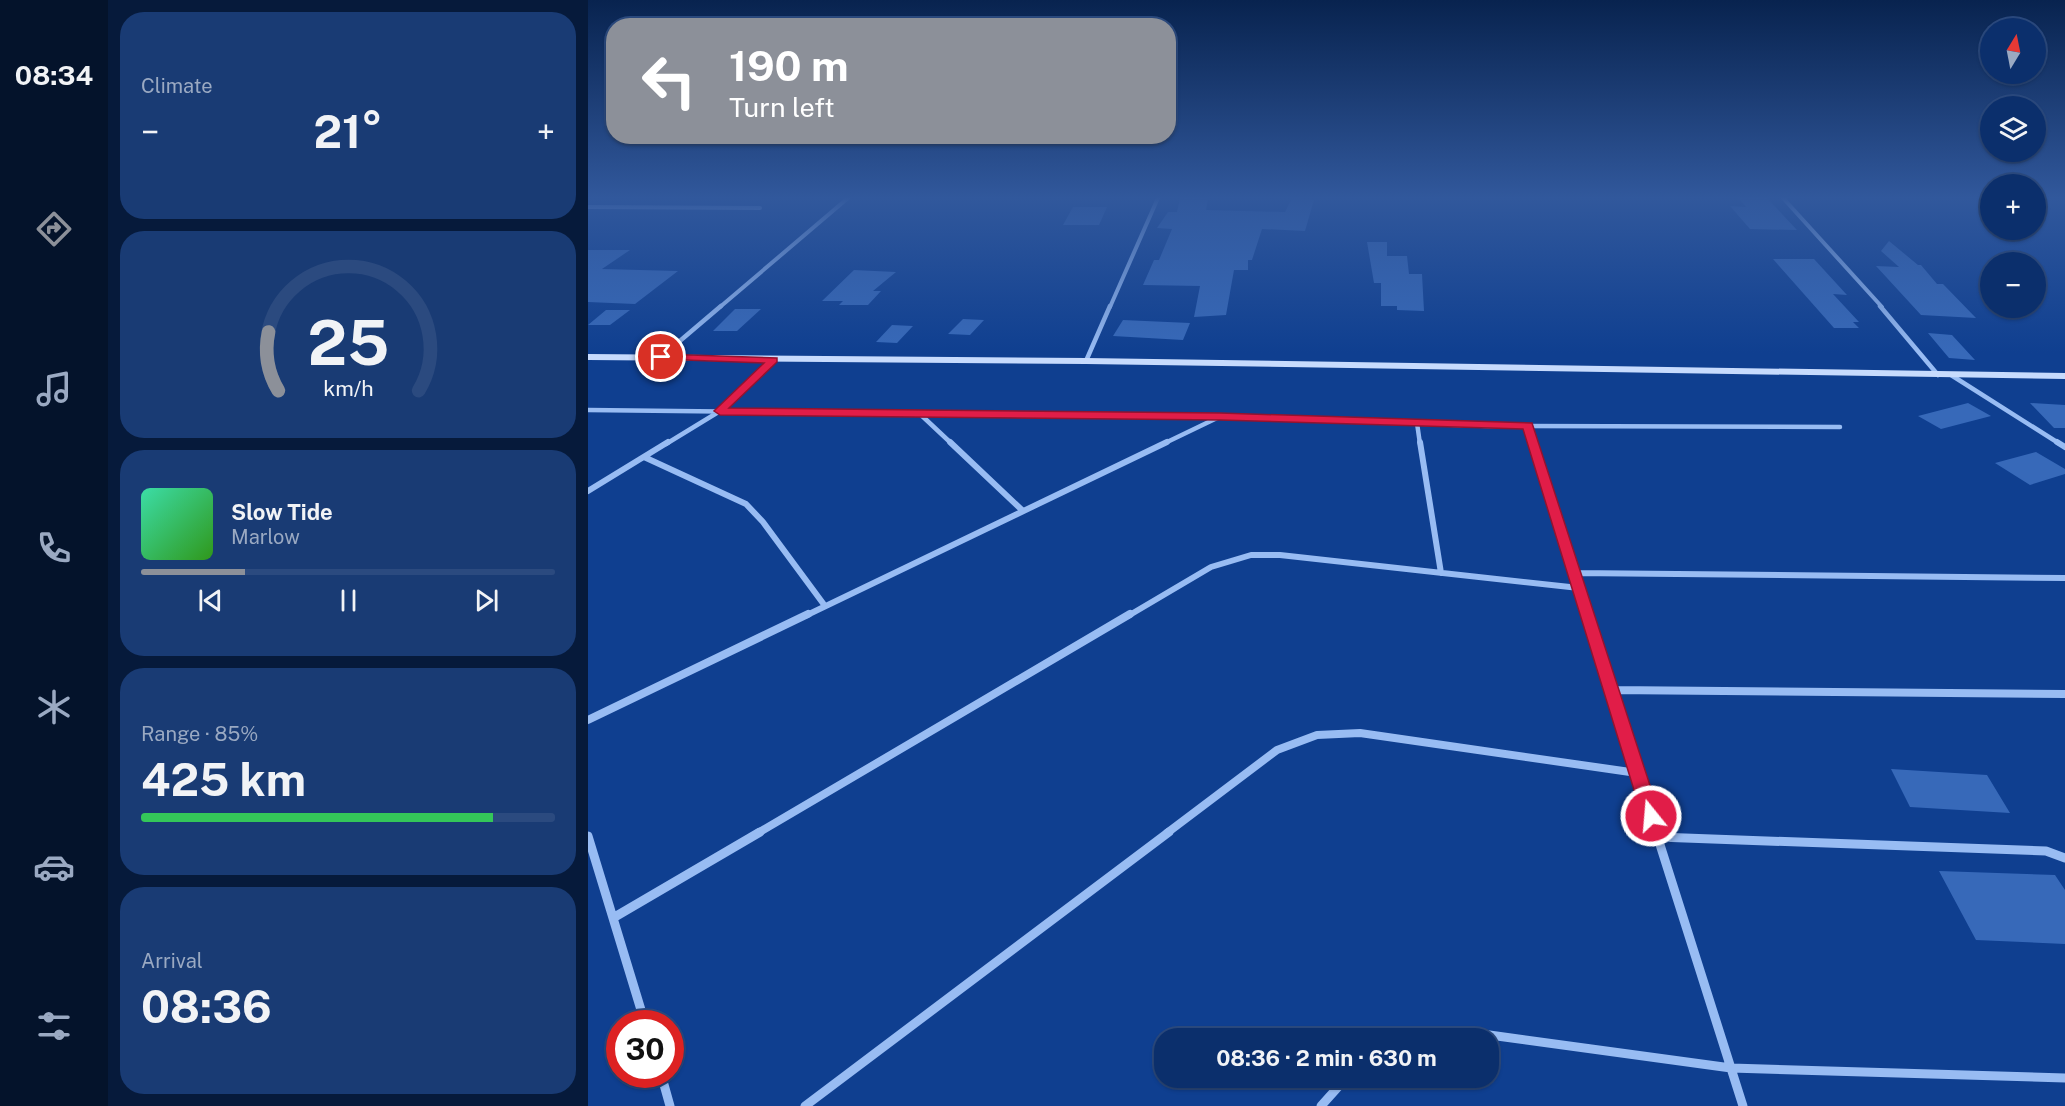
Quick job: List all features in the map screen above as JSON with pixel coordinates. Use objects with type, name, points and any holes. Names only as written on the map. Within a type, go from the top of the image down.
[{"type":"street","points":[[661,357],[787,250]]},
{"type":"street","points":[[1086,361],[1135,250]]},
{"type":"street","points":[[1831,250],[1938,375]]},
{"type":"street","points":[[588,357],[1086,361],[2065,376]]},
{"type":"street","points":[[588,491],[720,411],[773,360]]},
{"type":"street","points":[[1951,375],[2065,447]]},
{"type":"street","points":[[588,410],[1220,417],[1528,426],[1840,427]]},
{"type":"street","points":[[920,413],[1023,511]]},
{"type":"street","points":[[588,720],[1220,417]]},
{"type":"street","points":[[1417,423],[1441,573]]},
{"type":"street","points":[[1528,426],[1743,1106]]},
{"type":"street","points":[[644,457],[746,504],[764,522],[825,606]]},
{"type":"street","points":[[613,918],[1211,567],[1251,555],[1280,555],[1579,588]]},
{"type":"street","points":[[1574,573],[2065,578]]},
{"type":"street","points":[[1611,690],[2065,694]]},
{"type":"street","points":[[806,1106],[1277,750],[1306,736],[1330,732],[1360,734],[1637,773]]},
{"type":"street","points":[[588,836],[641,1010]]},
{"type":"street","points":[[1658,837],[2046,850],[2065,858]]},
{"type":"street","points":[[1499,1036],[1731,1068],[2065,1078]]},
{"type":"street","points":[[665,1088],[670,1106]]},
{"type":"street","points":[[1321,1106],[1337,1088]]},
{"type":"building","points":[[588,250],[630,250],[602,269],[678,271],[635,304],[588,302]]},
{"type":"building","points":[[1163,250],[1255,250],[1252,260],[1248,260],[1248,270],[1234,270],[1226,315],[1194,317],[1200,286],[1143,285],[1154,260],[1159,260]]},
{"type":"building","points":[[1368,250],[1387,250],[1387,256],[1407,256],[1409,274],[1422,274],[1424,311],[1397,310],[1397,306],[1381,306],[1381,283],[1374,283]]},
{"type":"building","points":[[1899,250],[1921,265],[1937,284],[1943,284],[1976,318],[1921,315],[1876,266],[1899,267],[1881,251]]},
{"type":"building","points":[[1773,259],[1814,259],[1847,295],[1833,294],[1859,322],[1853,322],[1859,328],[1834,328]]},
{"type":"building","points":[[854,270],[896,272],[873,291],[881,291],[868,305],[839,305],[843,301],[822,301]]},
{"type":"building","points":[[735,309],[761,309],[737,331],[713,331]]},
{"type":"building","points":[[606,310],[630,310],[610,325],[588,325]]},
{"type":"building","points":[[963,319],[984,320],[970,335],[948,334]]},
{"type":"building","points":[[1123,320],[1190,323],[1183,340],[1113,336]]},
{"type":"building","points":[[892,325],[913,326],[897,343],[876,342]]},
{"type":"building","points":[[1928,333],[1952,335],[1975,360],[1949,358]]},
{"type":"building","points":[[1968,403],[1991,416],[1941,429],[1918,416]]},
{"type":"building","points":[[2030,403],[2065,405],[2065,428],[2054,428]]},
{"type":"building","points":[[2036,452],[2065,469],[2065,474],[2030,485],[1995,463]]},
{"type":"building","points":[[1891,769],[1987,775],[2010,813],[1910,807]]},
{"type":"building","points":[[1939,871],[2055,875],[2065,890],[2065,944],[1976,940]]},
{"type":"route","points":[[661,357],[773,360],[720,411],[1220,417],[1528,426],[1651,816]]}]
